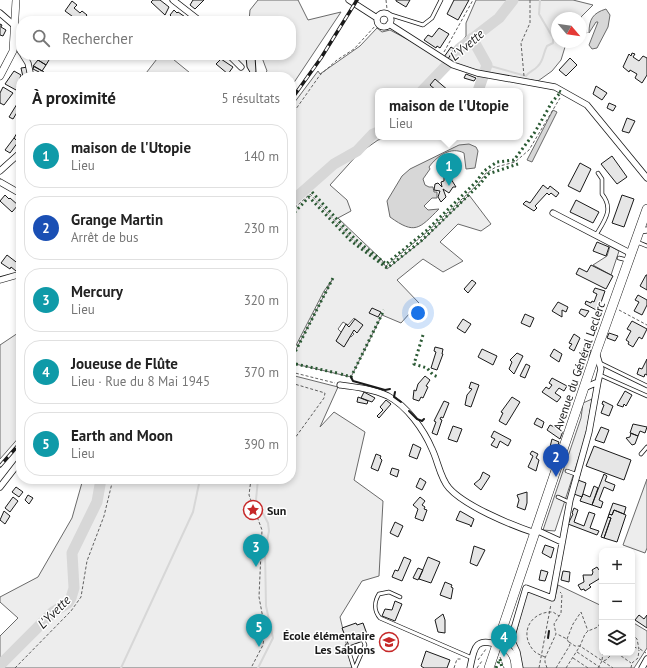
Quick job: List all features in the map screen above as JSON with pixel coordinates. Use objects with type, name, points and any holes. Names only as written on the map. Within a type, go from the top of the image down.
[{"type":"main road","name":"Avenue du Général Leclerc","points":[[489,668],[489,655],[498,645],[612,306],[636,241],[643,230],[647,209]]},
{"type":"street","points":[[0,76],[13,51],[16,0]]},
{"type":"street","points":[[173,0],[194,16]]},
{"type":"street","points":[[349,0],[377,20],[382,26],[389,24],[453,65],[477,73],[545,84],[564,91],[587,105],[647,178]]},
{"type":"street","points":[[0,13],[15,26]]},
{"type":"street","points":[[377,20],[381,14],[386,14],[390,20],[389,24]]},
{"type":"street","points":[[26,60],[30,72]]},
{"type":"street","points":[[234,60],[241,67]]},
{"type":"street","points":[[0,171],[16,157]]},
{"type":"street","points":[[0,182],[16,191]]},
{"type":"street","points":[[553,213],[596,235],[630,257]]},
{"type":"street","points":[[0,280],[16,275]]},
{"type":"street","points":[[520,668],[517,652],[511,638],[526,588],[552,598],[562,542],[589,432],[599,378],[600,363],[596,352]]},
{"type":"street","points":[[584,388],[599,378]]},
{"type":"street","points":[[340,385],[375,391],[388,396],[398,403],[407,412],[426,437],[447,486],[454,493],[476,507],[562,542]]},
{"type":"street","points":[[0,487],[16,466]]},
{"type":"street","points":[[470,668],[477,644],[490,642],[508,648],[514,657],[515,668]]},
{"type":"street","points":[[642,668],[647,659]]},
{"type":"lane","points":[[386,14],[423,26],[432,18],[441,0]]},
{"type":"lane","points":[[596,235],[608,212],[609,206],[608,201],[602,194],[602,179],[598,173]]},
{"type":"lane","points":[[636,241],[647,246]]},
{"type":"lane","points":[[619,258],[630,257]]},
{"type":"lane","points":[[600,363],[647,386]]},
{"type":"lane","points":[[599,378],[647,396]]},
{"type":"lane","points":[[641,454],[647,447]]},
{"type":"lane","points":[[567,471],[578,475]]},
{"type":"lane","points":[[558,497],[571,503]]},
{"type":"lane","points":[[400,597],[389,592],[379,594],[375,606],[376,613],[380,618],[473,659]]},
{"type":"lane","points":[[354,668],[365,645],[363,640]]},
{"type":"lane","points":[[347,646],[354,668]]},
{"type":"path","points":[[386,0],[386,14]]},
{"type":"path","points":[[442,59],[473,0]]},
{"type":"path","points":[[524,74],[521,43],[530,23],[530,0]]},
{"type":"path","points":[[296,109],[320,75],[336,60],[354,48],[364,36],[374,28],[377,20]]},
{"type":"path","points":[[296,207],[310,194],[353,240],[386,266],[427,232],[478,184],[486,173],[496,167],[515,162],[529,150],[564,91]]},
{"type":"path","points":[[612,306],[647,325]]},
{"type":"path","points":[[296,373],[340,385]]},
{"type":"path","points":[[296,384],[325,393],[324,398],[296,438]]},
{"type":"path","points":[[15,668],[71,611],[81,597],[87,561],[104,516],[112,484]]},
{"type":"path","points":[[250,484],[249,495],[262,530],[259,597],[266,630],[263,645],[251,668]]},
{"type":"path","points":[[547,668],[545,658],[556,634],[554,624],[560,616],[563,597],[562,594],[556,591]]},
{"type":"path","points":[[540,668],[552,598]]},
{"type":"path","points":[[545,658],[542,655],[535,653],[528,643],[527,629],[532,618],[539,614],[549,612],[560,616]]},
{"type":"path","points":[[567,639],[573,624],[581,612],[588,631]]},
{"type":"path","points":[[566,668],[577,652],[588,631],[599,625]]},
{"type":"path","points":[[556,634],[567,639],[575,646],[580,646],[613,668]]},
{"type":"path","points":[[631,668],[632,663],[638,658],[639,649],[637,639],[635,637]]},
{"type":"path","points":[[556,668],[569,648],[569,642]]},
{"type":"path","points":[[635,647],[647,654]]},
{"type":"path","points":[[454,668],[457,659],[479,660],[485,649],[489,655],[500,657],[504,668]]},
{"type":"path","points":[[577,652],[601,668]]},
{"type":"path","points":[[476,668],[489,655]]},
{"type":"path","points":[[598,667],[602,661],[603,656]]},
{"type":"path","points":[[602,661],[606,660],[610,656]]},
{"type":"path","points":[[622,656],[632,663]]},
{"type":"path","points":[[573,658],[588,668]]},
{"type":"shaded area","points":[[258,0],[298,0],[308,20],[341,12],[296,80],[296,72],[266,72],[263,60],[296,60],[296,16],[249,16],[250,10]]},
{"type":"shaded area","points":[[476,0],[573,0],[593,5],[586,12],[551,12],[551,48],[565,48],[561,60],[552,71],[538,81],[487,74],[448,61],[466,36],[466,23]]},
{"type":"shaded area","points":[[606,9],[610,15],[608,27],[597,48],[592,49],[589,45],[598,22],[596,22],[589,33],[591,20],[598,12]]},
{"type":"shaded area","points":[[377,28],[382,32],[390,30],[448,61],[421,88],[375,88],[375,140],[378,140],[358,154],[330,185],[347,200],[351,211],[338,218],[382,260],[387,269],[423,240],[469,195],[491,224],[481,231],[458,224],[440,242],[463,261],[443,272],[423,259],[397,280],[419,303],[401,323],[382,315],[351,377],[296,364],[296,349],[332,280],[324,291],[296,345],[296,100],[318,71],[320,74],[360,46]],"holes":[[[354,318],[362,325],[357,332],[354,330],[352,332],[354,334],[351,337],[349,336],[349,339],[343,346],[336,341],[342,333],[338,329],[343,322],[348,325]]]},
{"type":"shaded area","points":[[156,60],[174,60],[189,72],[147,72]]},
{"type":"shaded area","points":[[553,110],[557,112],[532,162],[527,160]]},
{"type":"shaded area","points":[[469,144],[476,147],[478,151],[475,168],[466,169],[464,153],[459,151],[449,151],[436,159],[429,167],[430,169],[423,179],[425,185],[433,187],[434,192],[437,192],[437,198],[432,198],[424,206],[428,210],[439,209],[421,225],[411,228],[398,223],[390,217],[387,201],[402,176],[410,169],[459,145]]},
{"type":"shaded area","points":[[610,246],[619,251],[611,275],[593,265],[607,256]]},
{"type":"shaded area","points":[[16,334],[16,441],[0,459],[0,345]]},
{"type":"shaded area","points":[[296,376],[338,387],[320,427],[334,412],[365,432],[354,480],[383,501],[379,576],[362,581],[340,617],[352,668],[0,668],[0,636],[18,618],[0,602],[0,597],[38,577],[72,518],[82,484],[296,484]]},
{"type":"shaded area","points":[[592,399],[586,436],[555,531],[543,530],[581,418],[583,403]]},
{"type":"shaded area","points":[[647,479],[647,548],[645,553],[635,549],[635,548],[623,545]]},
{"type":"shaded area","points":[[558,585],[599,605],[599,656],[635,656],[635,624],[647,631],[647,648],[634,668],[521,668],[514,641],[527,590],[554,601]]},
{"type":"building","points":[[153,0],[160,0],[169,7],[165,15],[151,2]]},
{"type":"building","points":[[193,0],[204,0],[195,9],[190,5]]},
{"type":"building","points":[[396,0],[410,0],[406,7]]},
{"type":"building","points":[[454,0],[469,0],[458,20],[447,14]]},
{"type":"building","points":[[72,1],[77,5],[74,8],[80,13],[82,11],[87,15],[72,16],[65,11]]},
{"type":"building","points":[[174,10],[184,16],[171,16],[170,15]]},
{"type":"building","points":[[0,24],[2,25],[1,27],[6,30],[3,36],[0,35]]},
{"type":"building","points":[[439,28],[449,34],[440,48],[437,46],[436,48],[424,40],[428,35],[432,37]]},
{"type":"building","points":[[451,47],[454,49],[448,59],[444,57]]},
{"type":"building","points":[[632,53],[635,54],[633,57],[639,61],[643,56],[647,58],[647,75],[642,83],[635,78],[637,74],[630,70],[629,72],[623,67],[629,54],[631,56]]},
{"type":"building","points":[[570,58],[577,65],[566,76],[559,70]]},
{"type":"building","points":[[38,60],[49,60],[46,65]]},
{"type":"building","points":[[38,60],[46,65],[42,71],[33,66]]},
{"type":"building","points":[[220,60],[222,60],[233,67],[229,72],[226,72],[216,64]]},
{"type":"building","points":[[246,60],[255,60],[256,72],[250,72],[247,67]]},
{"type":"building","points":[[34,66],[44,72],[39,72],[33,69]]},
{"type":"building","points":[[28,67],[28,72],[22,72],[21,68]]},
{"type":"building","points":[[14,71],[16,72],[16,90],[5,84]]},
{"type":"building","points":[[466,74],[476,78],[474,81],[464,78]]},
{"type":"building","points":[[435,79],[446,88],[434,88],[430,85]]},
{"type":"building","points":[[596,86],[607,93],[602,100],[593,94]]},
{"type":"building","points":[[3,87],[13,93],[4,105],[0,103],[0,93]]},
{"type":"building","points":[[609,103],[616,106],[613,111],[607,108]]},
{"type":"building","points":[[16,106],[16,114],[13,119],[9,117]]},
{"type":"building","points":[[627,118],[635,121],[629,133],[622,131]]},
{"type":"building","points":[[14,138],[16,140],[16,145],[10,153],[5,150]]},
{"type":"building","points":[[612,156],[627,177],[617,184],[601,164]]},
{"type":"building","points":[[580,163],[591,169],[580,192],[568,186]]},
{"type":"building","points":[[451,169],[456,172],[451,179],[456,187],[453,187],[449,193],[443,189],[446,197],[441,202],[438,197],[440,191],[434,190],[435,184],[438,183],[442,187],[441,182],[444,181],[444,177]]},
{"type":"building","points":[[543,185],[548,189],[550,186],[559,193],[556,197],[551,193],[549,195],[547,193],[535,206],[537,208],[534,211],[523,204],[526,201],[530,203]]},
{"type":"building","points":[[5,195],[16,203],[16,207],[12,212],[0,201]]},
{"type":"building","points":[[622,195],[634,199],[624,227],[612,223]]},
{"type":"building","points":[[576,200],[599,212],[593,223],[570,212]]},
{"type":"building","points":[[597,242],[609,247],[606,256],[593,251]]},
{"type":"building","points":[[7,255],[16,262],[16,271],[11,267],[10,269],[1,263]]},
{"type":"building","points":[[591,265],[613,276],[606,289],[576,274],[579,268],[587,272]]},
{"type":"building","points":[[647,275],[647,290],[640,286]]},
{"type":"building","points":[[472,280],[476,283],[468,293],[464,289]]},
{"type":"building","points":[[595,288],[605,291],[598,311],[585,304],[586,301],[591,303],[592,301],[594,302],[597,294],[593,292]]},
{"type":"building","points":[[638,295],[647,300],[647,305],[642,315],[634,311],[639,302],[635,300]]},
{"type":"building","points":[[558,302],[568,307],[566,312],[562,310],[562,317],[552,311]]},
{"type":"building","points":[[372,308],[381,312],[378,317],[369,313]]},
{"type":"building","points":[[581,309],[589,311],[585,317],[579,313]]},
{"type":"building","points":[[525,314],[534,318],[530,327],[521,323]]},
{"type":"building","points":[[355,319],[363,325],[357,333],[354,330],[344,347],[336,341],[346,324],[349,327]]},
{"type":"building","points":[[463,319],[471,324],[465,333],[457,328]]},
{"type":"building","points":[[632,321],[647,329],[642,339],[639,337],[633,347],[628,344],[629,342],[626,340],[631,331],[627,329]]},
{"type":"building","points":[[609,333],[618,336],[615,341],[607,338]]},
{"type":"building","points":[[574,334],[580,338],[574,351],[569,348],[572,344],[569,343]]},
{"type":"building","points":[[435,347],[443,349],[443,354],[437,370],[431,368],[436,352],[434,351]]},
{"type":"building","points":[[583,348],[591,351],[589,357],[581,354]]},
{"type":"building","points":[[482,349],[497,356],[493,365],[478,357]]},
{"type":"building","points":[[554,349],[562,354],[559,362],[550,356]]},
{"type":"building","points":[[517,353],[523,356],[514,374],[509,369],[512,362],[510,360]]},
{"type":"building","points":[[647,359],[647,375],[645,374],[644,377],[637,374],[639,368],[642,369]]},
{"type":"building","points":[[526,364],[530,366],[525,378],[520,376]]},
{"type":"building","points":[[425,376],[430,380],[426,386],[428,387],[423,398],[421,397],[419,401],[413,399],[414,390],[416,391],[418,384]]},
{"type":"building","points":[[552,378],[567,386],[564,391],[559,388],[555,393],[561,397],[557,402],[542,392],[546,387],[549,389],[552,385],[549,383]]},
{"type":"building","points":[[471,382],[479,385],[471,407],[465,405],[467,395],[472,389],[469,388]]},
{"type":"building","points":[[625,391],[632,395],[626,406],[624,404],[623,407],[617,405]]},
{"type":"building","points":[[364,392],[375,398],[372,402],[361,398]]},
{"type":"building","points":[[358,397],[368,401],[367,404],[357,402]]},
{"type":"building","points":[[512,397],[520,402],[506,425],[499,421],[503,413],[501,412]]},
{"type":"building","points":[[386,400],[391,404],[379,418],[377,416],[383,410],[380,407]]},
{"type":"building","points":[[444,401],[449,403],[443,418],[441,417],[440,419],[442,420],[437,435],[432,433],[436,422],[434,421]]},
{"type":"building","points":[[603,401],[613,406],[609,416],[601,413],[604,405],[602,404]]},
{"type":"building","points":[[537,418],[544,422],[542,428],[534,424]]},
{"type":"building","points":[[633,424],[647,427],[645,433],[640,431],[638,436],[630,433]]},
{"type":"building","points":[[550,425],[563,431],[560,439],[547,430]]},
{"type":"building","points":[[453,426],[462,429],[457,442],[448,439]]},
{"type":"building","points":[[601,427],[609,430],[604,443],[595,440]]},
{"type":"building","points":[[494,431],[511,440],[508,446],[500,441],[497,448],[491,445],[495,439],[491,437]]},
{"type":"building","points":[[631,433],[638,436],[635,444],[632,445],[626,438],[630,437]]},
{"type":"building","points":[[552,439],[559,442],[555,453],[549,451]]},
{"type":"building","points":[[413,444],[421,448],[417,459],[409,456]]},
{"type":"building","points":[[594,446],[631,460],[624,480],[586,466]]},
{"type":"building","points":[[532,451],[538,454],[536,458],[539,460],[536,471],[528,467],[533,456],[530,454]]},
{"type":"building","points":[[376,454],[381,456],[380,458],[382,460],[378,471],[371,468]]},
{"type":"building","points":[[392,468],[399,470],[397,477],[390,474]]},
{"type":"building","points":[[483,472],[490,476],[481,490],[474,484],[480,479]]},
{"type":"building","points":[[604,474],[607,476],[605,481],[615,485],[613,491],[604,487],[599,500],[603,502],[601,508],[592,505]]},
{"type":"building","points":[[420,478],[426,482],[422,490],[416,487]]},
{"type":"building","points":[[578,480],[586,483],[582,497],[574,494]]},
{"type":"building","points":[[594,486],[598,488],[592,505],[580,501],[583,494],[590,497]]},
{"type":"building","points":[[16,487],[23,492],[19,497],[12,492]]},
{"type":"building","points":[[527,492],[527,503],[525,510],[517,507],[519,500],[517,495]]},
{"type":"building","points":[[28,495],[33,498],[29,504],[25,500]]},
{"type":"building","points":[[13,497],[18,501],[10,512],[5,508]]},
{"type":"building","points":[[420,497],[425,501],[422,505],[425,507],[424,509],[427,510],[423,521],[415,518],[418,509],[413,505]]},
{"type":"building","points":[[613,503],[626,507],[624,514],[614,510],[612,515],[609,514]]},
{"type":"building","points":[[574,508],[578,510],[574,522],[584,526],[589,512],[595,514],[590,528],[599,531],[597,535],[568,524]]},
{"type":"building","points":[[614,510],[626,515],[617,542],[604,538],[611,518],[608,517],[609,514],[612,515]]},
{"type":"building","points":[[4,511],[10,516],[5,524],[0,520]]},
{"type":"building","points":[[460,511],[474,519],[471,527],[470,525],[456,520]]},
{"type":"building","points":[[608,517],[611,518],[604,538],[601,537]]},
{"type":"building","points":[[395,522],[403,526],[398,537],[390,533]]},
{"type":"building","points":[[545,545],[554,548],[551,558],[542,553]]},
{"type":"building","points":[[474,546],[485,550],[477,566],[470,563]]},
{"type":"building","points":[[404,557],[411,560],[402,581],[392,577],[395,570],[398,571]]},
{"type":"building","points":[[428,557],[440,562],[431,583],[419,579]]},
{"type":"building","points":[[597,567],[599,570],[599,579],[589,585],[591,587],[585,591],[584,589],[581,590],[578,585],[584,582],[583,575],[592,575],[592,570]]},
{"type":"building","points":[[418,568],[423,570],[418,580],[413,578]]},
{"type":"building","points":[[541,570],[548,572],[545,581],[539,580]]},
{"type":"building","points":[[563,571],[570,572],[569,582],[561,580]]},
{"type":"building","points":[[445,582],[452,585],[451,587],[453,588],[451,599],[440,595]]},
{"type":"building","points":[[395,601],[402,604],[395,621],[382,616],[385,609],[392,610]]},
{"type":"building","points":[[443,614],[445,620],[445,633],[438,632],[435,620]]},
{"type":"building","points":[[639,615],[644,619],[647,615],[647,628],[635,620]]},
{"type":"building","points":[[356,623],[357,625],[363,623],[368,637],[362,639],[363,641],[349,646],[342,628]]},
{"type":"building","points":[[426,651],[450,660],[447,668],[424,668],[421,666]]},
{"type":"waterway","name":"L'Yvette","points":[[425,88],[445,67],[460,48],[499,18],[513,0]]},
{"type":"waterway","points":[[487,65],[526,76],[540,64],[547,46],[553,43],[553,38],[539,14],[540,0]]},
{"type":"waterway","points":[[472,38],[487,65],[479,88]]},
{"type":"waterway","name":"L'Yvette","points":[[296,198],[334,164],[357,151],[375,133]]},
{"type":"waterway","name":"L'Yvette","points":[[0,665],[53,612],[68,603],[71,598],[74,588],[72,553],[97,502],[100,484]]},
{"type":"waterway","points":[[121,668],[193,512],[199,484]]},
{"type":"waterway","points":[[258,484],[256,500],[268,523],[269,531],[265,551],[266,606],[273,638],[258,668]]},
{"type":"railway","points":[[296,93],[321,58],[357,0]]},
{"type":"railway","points":[[0,466],[16,448]]},
{"type":"hedge","points":[[312,192],[355,239],[386,264],[426,231],[476,182],[484,171],[497,162],[514,160],[535,132],[552,102],[561,92],[559,91]]},
{"type":"hedge","points":[[296,211],[309,197],[351,241],[387,268],[421,241],[480,184],[488,174],[518,164]]},
{"type":"hedge","points":[[296,350],[334,276]]},
{"type":"hedge","points":[[341,374],[351,377],[384,310]]},
{"type":"hedge","points":[[423,335],[414,364],[427,368],[433,375],[438,377]]},
{"type":"hedge","points":[[296,364],[337,373]]},
{"type":"hedge","points":[[496,668],[500,659],[502,668]]},
{"type":"wall","points":[[351,377],[353,381],[385,390],[390,389]]},
{"type":"wall","points":[[395,392],[394,397],[401,402]]},
{"type":"wall","points":[[409,411],[417,419],[422,421],[424,419]]},
{"type":"wall","points":[[548,638],[549,631]]},
{"type":"place","name":"maison de l'Utopie","points":[[449,186]]},
{"type":"place","name":"Grange Martin","points":[[556,477]]},
{"type":"place","name":"Sun","points":[[253,510]]},
{"type":"place","name":"Mercury","points":[[256,567]]},
{"type":"place","name":"École élémentaire Les Sablons","points":[[389,642]]},
{"type":"place","name":"Earth and Moon","points":[[259,647]]},
{"type":"place","name":"Joueuse de Flûte","points":[[504,657]]}]
